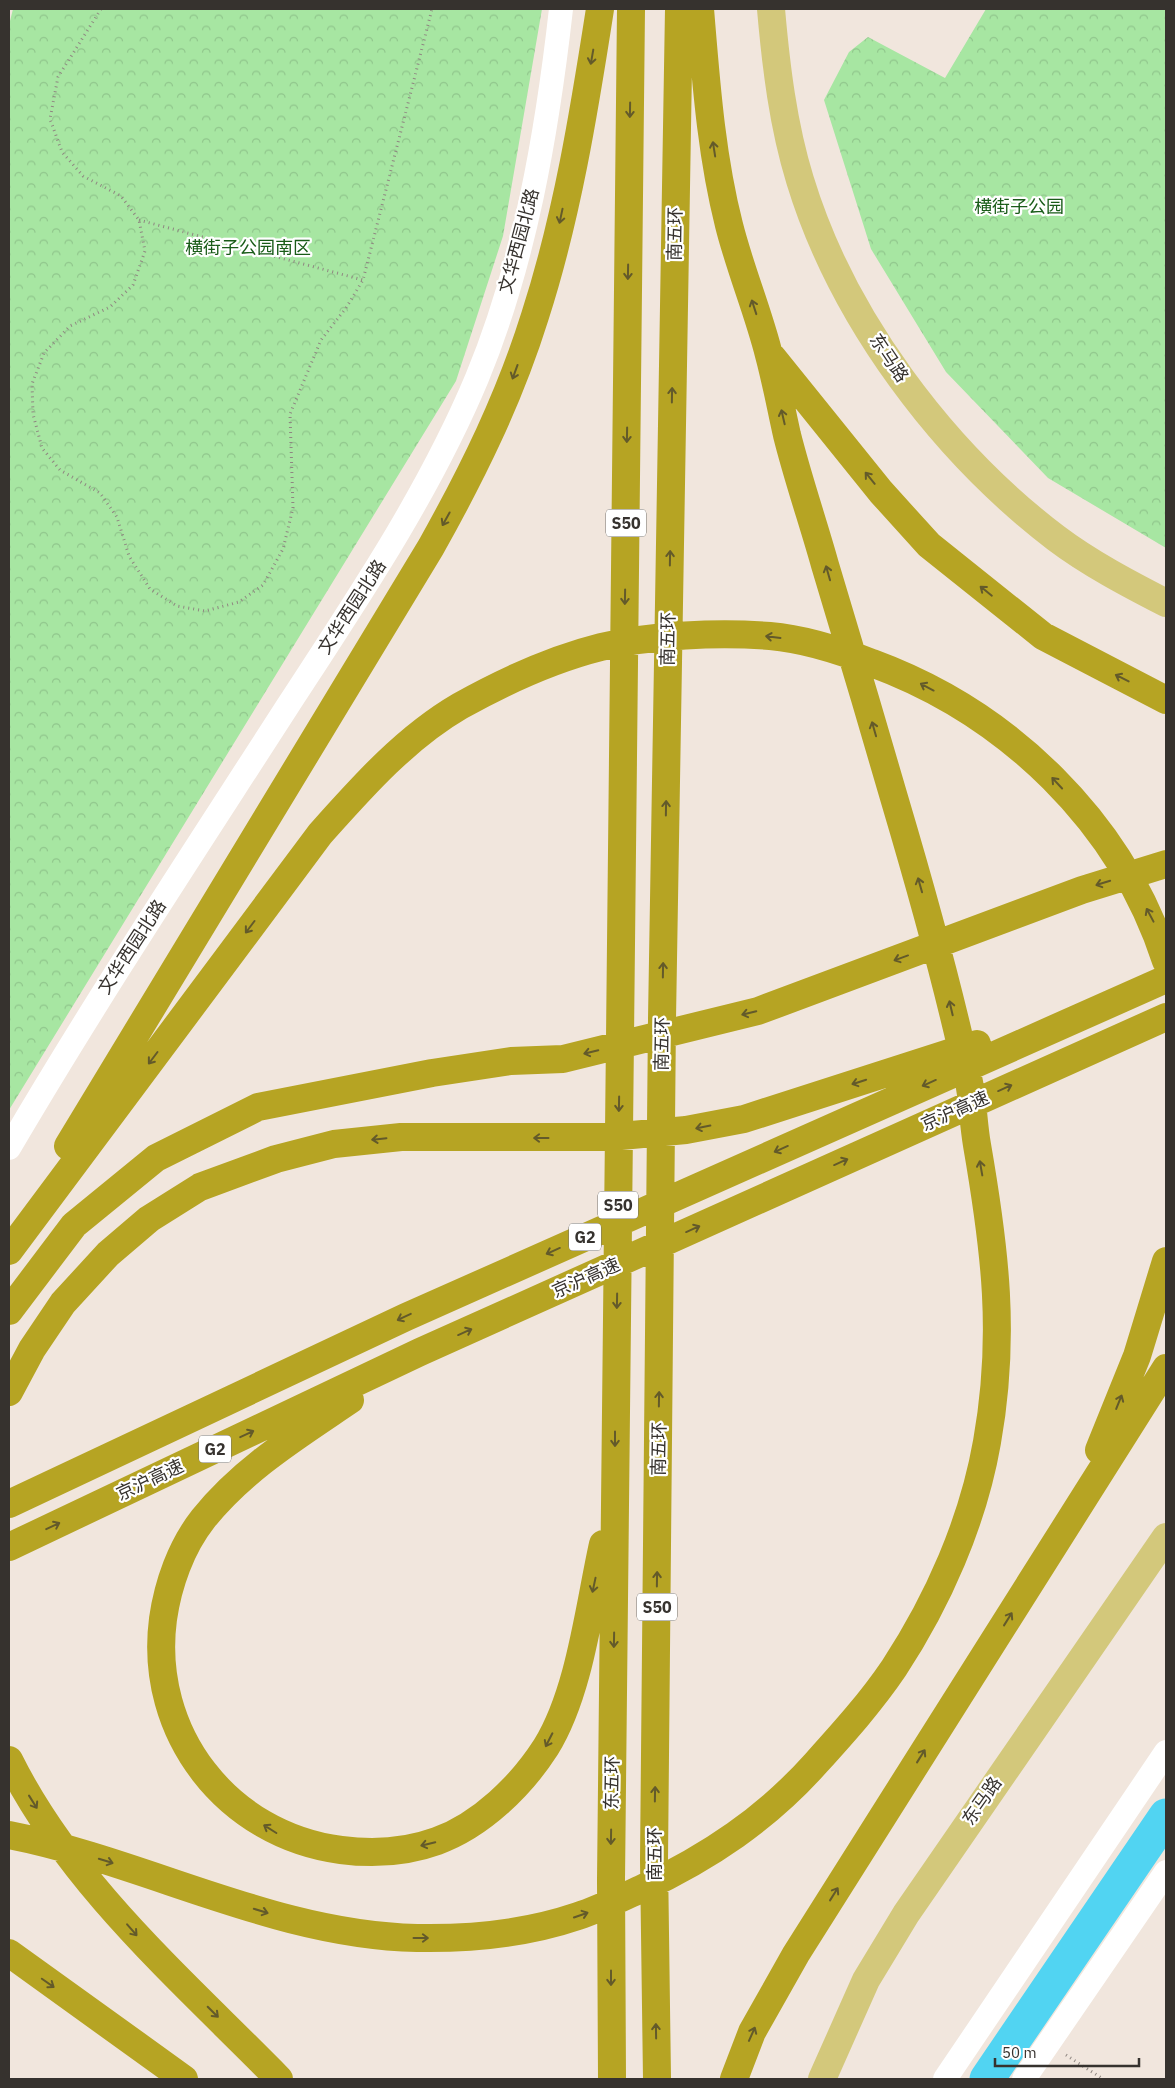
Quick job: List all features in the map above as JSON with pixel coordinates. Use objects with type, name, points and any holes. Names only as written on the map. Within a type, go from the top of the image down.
[{"type":"highway","points":[[9,1243],[431,547],[474,470],[506,397],[526,343],[555,246],[572,170],[600,9]]},
{"type":"highway","name":"S50","points":[[615,1486],[631,9]]},
{"type":"highway","name":"南五环","points":[[657,2079],[654,1860],[662,1019],[679,9]]},
{"type":"highway","points":[[9,1835],[98,1858],[296,1921],[354,1933],[419,1938],[526,1929],[581,1916],[683,1868],[728,1842],[766,1812],[807,1774],[850,1725],[892,1671],[926,1616],[972,1504],[986,1446],[994,1396],[998,1342],[998,1297],[990,1216],[975,1134],[970,1084],[934,932],[788,438],[769,353],[728,221],[714,148],[700,9]]},
{"type":"highway","points":[[769,353],[881,492],[929,545],[1043,636],[1166,700]]},
{"type":"highway","points":[[9,1251],[320,834],[358,792],[404,746],[459,707],[503,684],[556,662],[602,647],[658,639],[698,636],[771,636],[831,648],[902,674],[950,700],[1003,734],[1044,768],[1086,814],[1123,865],[1154,924],[1166,961]]},
{"type":"highway","points":[[9,1310],[74,1225],[156,1158],[258,1107],[459,1069],[511,1061],[563,1059],[758,1011],[1082,890],[1166,864]]},
{"type":"highway","name":"京沪高速","points":[[9,1504],[406,1317],[1166,979]]},
{"type":"highway","points":[[9,1392],[32,1349],[63,1304],[108,1254],[149,1219],[200,1187],[276,1159],[334,1144],[401,1137],[610,1137],[686,1130],[734,1121],[1122,997]]},
{"type":"highway","name":"京沪高速","points":[[9,1547],[420,1352],[1166,1017]]},
{"type":"highway","points":[[1047,1557],[1104,1440],[1137,1356],[1166,1261]]},
{"type":"highway","points":[[420,1352],[267,1457],[230,1489],[202,1521],[182,1552],[166,1600],[161,1638],[162,1676],[169,1705],[185,1743],[209,1779],[239,1809],[278,1834],[319,1847],[364,1853],[402,1850],[438,1841],[474,1822],[518,1785],[546,1746],[566,1705],[615,1486]]},
{"type":"highway","points":[[734,2079],[752,2032],[796,1954],[1166,1368]]},
{"type":"highway","name":"东五环","points":[[612,2079],[611,1880],[615,1486]]},
{"type":"highway","points":[[9,1760],[31,1801],[90,1881],[136,1936],[278,2079]]},
{"type":"highway","points":[[9,1953],[184,2079]]},
{"type":"main road","name":"东马路","points":[[771,9],[786,122],[800,180],[846,292],[887,358],[926,410],[960,450],[1006,495],[1056,538],[1102,568],[1166,603]]},
{"type":"main road","name":"东马路","points":[[822,2079],[866,1980],[906,1914],[1166,1537]]},
{"type":"street","name":"文华西园北路","points":[[9,1148],[108,985],[381,562],[437,462],[477,377],[511,278],[537,170],[561,9]]},
{"type":"street","points":[[945,2079],[1166,1752]]},
{"type":"street","points":[[1024,2079],[1166,1872]]},
{"type":"path","points":[[101,9],[58,77],[50,119],[62,152],[83,176],[120,196],[139,220],[144,251],[133,285],[110,307],[70,326],[44,353],[32,384],[33,414],[42,448],[60,470],[100,493],[117,517],[129,556],[150,590],[177,606],[205,611],[239,602],[263,585],[283,549],[293,508],[290,414],[321,340],[346,308],[363,280],[432,9]]},
{"type":"path","points":[[139,220],[363,280]]},
{"type":"path","points":[[1048,2044],[1103,2079]]},
{"type":"green space","name":"横街子公园南区","points":[[13,9],[542,9],[503,236],[456,381],[9,1110],[9,25]]},
{"type":"green space","name":"横街子公园","points":[[986,9],[1166,9],[1166,548],[1048,478],[946,372],[871,249],[824,100],[849,52],[868,37],[945,78]]},
{"type":"waterway","points":[[987,2079],[1166,1816]]}]
